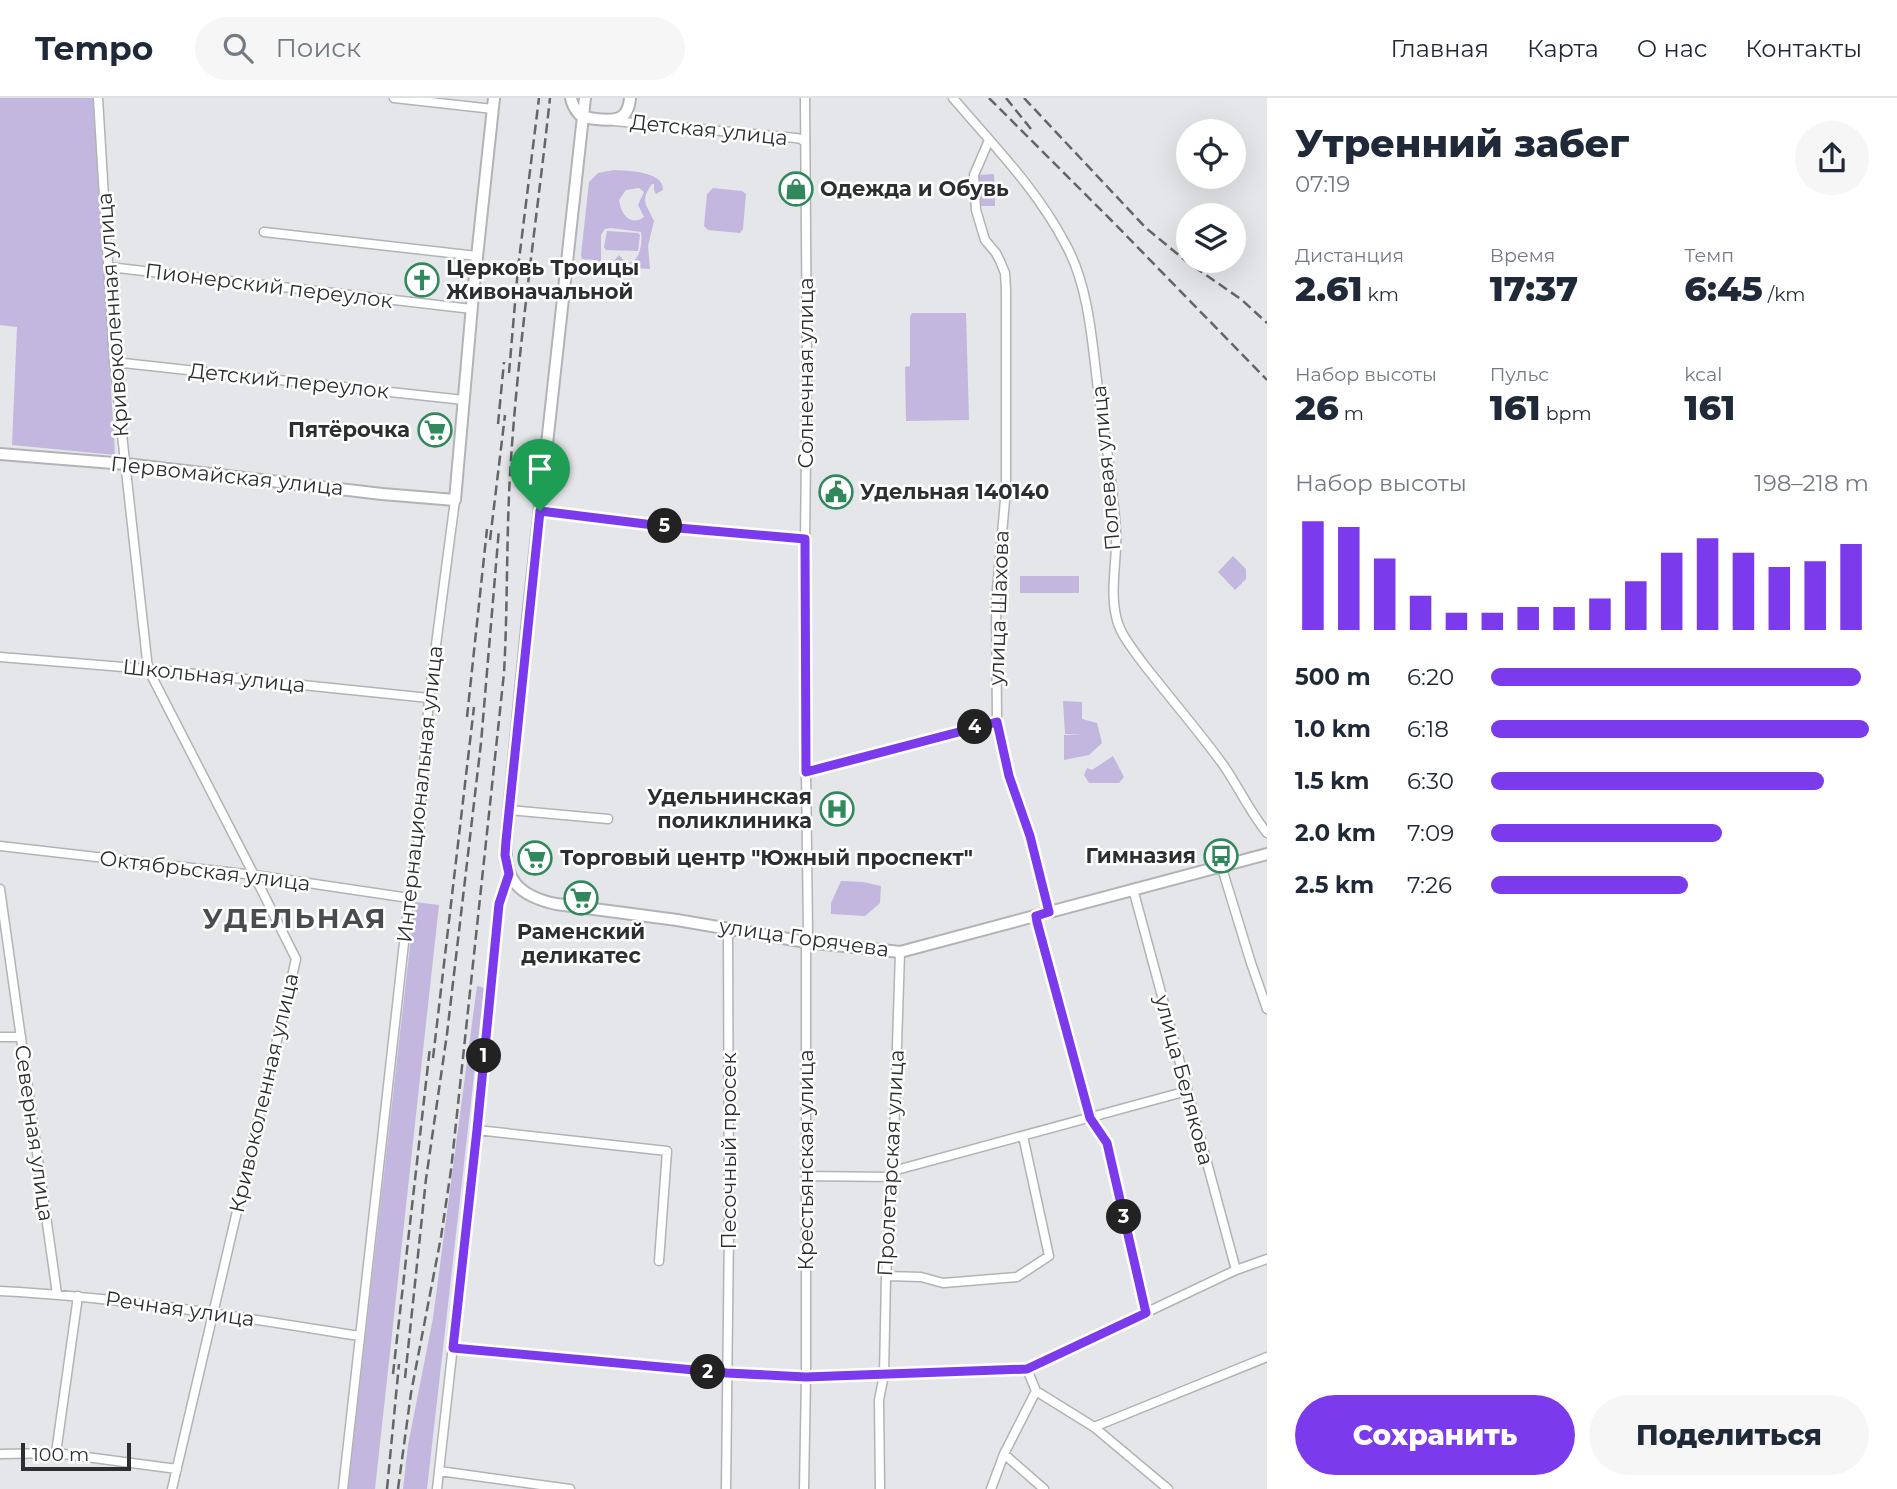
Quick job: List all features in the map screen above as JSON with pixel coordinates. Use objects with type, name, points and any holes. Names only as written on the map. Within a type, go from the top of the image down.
[{"type":"main road","points":[[571,98],[583,117],[611,120],[624,116],[630,98]]},
{"type":"main road","points":[[509,874],[505,855],[509,810],[585,98]]},
{"type":"main road","name":"Интернациональная улица","points":[[454,500],[494,104]]},
{"type":"main road","name":"Первомайская улица","points":[[0,454],[126,464],[454,500]]},
{"type":"main road","name":"улица Горячева","points":[[509,874],[525,892],[544,901],[806,942],[900,952],[1267,854]]},
{"type":"street","name":"Кривоколенная улица","points":[[98,98],[114,362],[148,669],[296,959],[172,1489]]},
{"type":"street","points":[[394,98],[494,104]]},
{"type":"street","name":"Солнечная улица","points":[[804,98],[807,366],[806,942]]},
{"type":"street","name":"Полевая улица","points":[[953,98],[1025,181],[1051,218],[1068,247],[1080,282],[1094,347],[1113,498],[1117,545],[1113,573],[1118,622],[1130,646],[1223,765],[1267,833]]},
{"type":"street","name":"Детская улица","points":[[611,120],[801,139],[805,142]]},
{"type":"street","name":"улица Шахова","points":[[989,140],[974,175],[976,210],[985,240],[996,253],[1005,273],[1006,290],[1006,489],[996,601],[997,722],[1009,776],[1030,836],[1049,912]]},
{"type":"street","points":[[264,232],[477,256]]},
{"type":"street","name":"Пионерский переулок","points":[[108,267],[472,309]]},
{"type":"street","name":"Детский переулок","points":[[114,362],[464,400]]},
{"type":"street","name":"Интернациональная улица","points":[[343,1489],[409,898],[418,848],[429,698],[454,500]]},
{"type":"street","points":[[540,511],[678,528],[805,539]]},
{"type":"street","name":"Школьная улица","points":[[0,657],[148,669],[429,698]]},
{"type":"street","points":[[806,772],[997,722]]},
{"type":"street","points":[[509,810],[608,819]]},
{"type":"street","name":"Октябрьская улица","points":[[0,846],[254,875],[409,898]]},
{"type":"street","points":[[1220,865],[1267,1009]]},
{"type":"street","points":[[437,1489],[499,904],[509,874]]},
{"type":"street","name":"Северная улица","points":[[0,889],[57,1294]]},
{"type":"street","name":"улица Белякова","points":[[1133,889],[1236,1270]]},
{"type":"street","points":[[1036,916],[1090,1118],[1107,1143],[1146,1313]]},
{"type":"street","name":"Песочный просек","points":[[726,1489],[728,928]]},
{"type":"street","name":"Крестьянская улица","points":[[804,1489],[806,942]]},
{"type":"street","name":"Пролетарская улица","points":[[880,1489],[879,1400],[884,1375],[900,952]]},
{"type":"street","points":[[0,1037],[21,1037]]},
{"type":"street","points":[[806,1177],[893,1174],[1187,1091]]},
{"type":"street","points":[[477,1130],[667,1151],[659,1261]]},
{"type":"street","points":[[886,1276],[921,1277],[943,1283],[1017,1277],[1049,1256],[1023,1136]]},
{"type":"street","points":[[453,1348],[727,1373],[806,1377],[1027,1369],[1236,1270],[1267,1259]]},
{"type":"street","name":"Речная улица","points":[[0,1290],[213,1312],[359,1336]]},
{"type":"street","points":[[56,1453],[78,1296]]},
{"type":"street","points":[[1094,1427],[1267,1357]]},
{"type":"street","points":[[1027,1369],[1036,1391],[1094,1427],[1168,1489]]},
{"type":"street","points":[[991,1489],[1004,1454],[1036,1391]]},
{"type":"street","points":[[0,1454],[56,1453],[177,1469]]},
{"type":"street","points":[[1004,1454],[1044,1489]]},
{"type":"street","points":[[439,1471],[570,1489]]},
{"type":"shaded area","points":[[0,98],[93,98],[115,455],[12,445],[17,327],[0,325]]},
{"type":"shaded area","points":[[614,170],[636,172],[652,176],[662,184],[663,190],[656,194],[652,184],[645,199],[654,221],[648,246],[650,269],[633,268],[636,262],[614,267],[596,260],[582,259],[589,182],[598,173]],"holes":[[[639,188],[644,192],[638,205],[644,217],[634,221],[624,214],[619,200],[626,190]],[[605,229],[641,232],[640,251],[634,261],[625,261],[619,255],[611,264],[601,261],[601,235]]]},
{"type":"shaded area","points":[[994,174],[995,206],[980,206],[978,175]]},
{"type":"shaded area","points":[[713,188],[742,191],[746,194],[743,229],[740,233],[708,230],[704,226],[707,194]]},
{"type":"shaded area","points":[[607,231],[638,233],[638,251],[606,250],[604,247]]},
{"type":"shaded area","points":[[912,313],[966,313],[969,420],[906,421],[905,367],[910,366]]},
{"type":"shaded area","points":[[1233,556],[1246,569],[1246,579],[1235,590],[1218,572]]},
{"type":"shaded area","points":[[1020,576],[1079,576],[1079,593],[1020,593]]},
{"type":"shaded area","points":[[1063,701],[1082,702],[1082,719],[1097,723],[1102,743],[1089,755],[1064,760],[1064,735],[1082,734],[1065,734]]},
{"type":"shaded area","points":[[1113,756],[1124,777],[1119,783],[1089,783],[1084,775],[1087,768],[1092,770]]},
{"type":"shaded area","points":[[841,881],[881,886],[880,903],[865,916],[831,914],[831,903]]},
{"type":"shaded area","points":[[415,902],[439,905],[375,1489],[348,1489]]},
{"type":"shaded area","points":[[477,986],[484,988],[427,1489],[403,1489],[408,1445],[433,1318]]},
{"type":"railway","points":[[509,373],[518,268],[539,98]]},
{"type":"railway","points":[[398,1489],[411,1393],[451,1170],[504,673],[509,486],[514,414],[550,98]]},
{"type":"railway","points":[[989,98],[1267,380]]},
{"type":"railway","points":[[1006,98],[1031,129]]},
{"type":"railway","points":[[1024,98],[1146,228],[1186,261],[1242,300],[1267,323]]},
{"type":"railway","points":[[498,424],[504,362]]},
{"type":"railway","points":[[490,540],[505,415]]},
{"type":"railway","points":[[467,717],[487,529]]},
{"type":"railway","points":[[405,1378],[426,1179],[447,1034],[481,743],[499,529]]},
{"type":"railway","points":[[433,1058],[474,707]]},
{"type":"railway","points":[[393,1374],[430,1047]]},
{"type":"railway","points":[[387,1489],[399,1364]]},
{"type":"place","name":"Одежда и Обувь","points":[[796,189]]},
{"type":"place","name":"Церковь Троицы Живоначальной","points":[[422,280]]},
{"type":"place","name":"Пятёрочка","points":[[435,430]]},
{"type":"place","name":"Удельная 140140","points":[[836,492]]},
{"type":"place","name":"Удельнинская поликлиника","points":[[837,809]]},
{"type":"place","name":"Гимназия","points":[[1221,856]]},
{"type":"place","name":"Торговый центр \"Южный проспект\"","points":[[535,858]]},
{"type":"place","name":"Раменский деликатес","points":[[581,898]]},
{"type":"district","name":"УДЕЛЬНАЯ","points":[[295,918]]},
{"type":"route","points":[[540,511],[678,528],[805,539],[806,772],[997,722],[1009,776],[1030,836],[1049,912],[1036,916],[1037,922],[1090,1118],[1107,1143],[1146,1313],[1027,1369],[806,1377],[727,1373],[453,1348],[499,904],[509,874],[505,855],[506,841],[540,511]]}]
